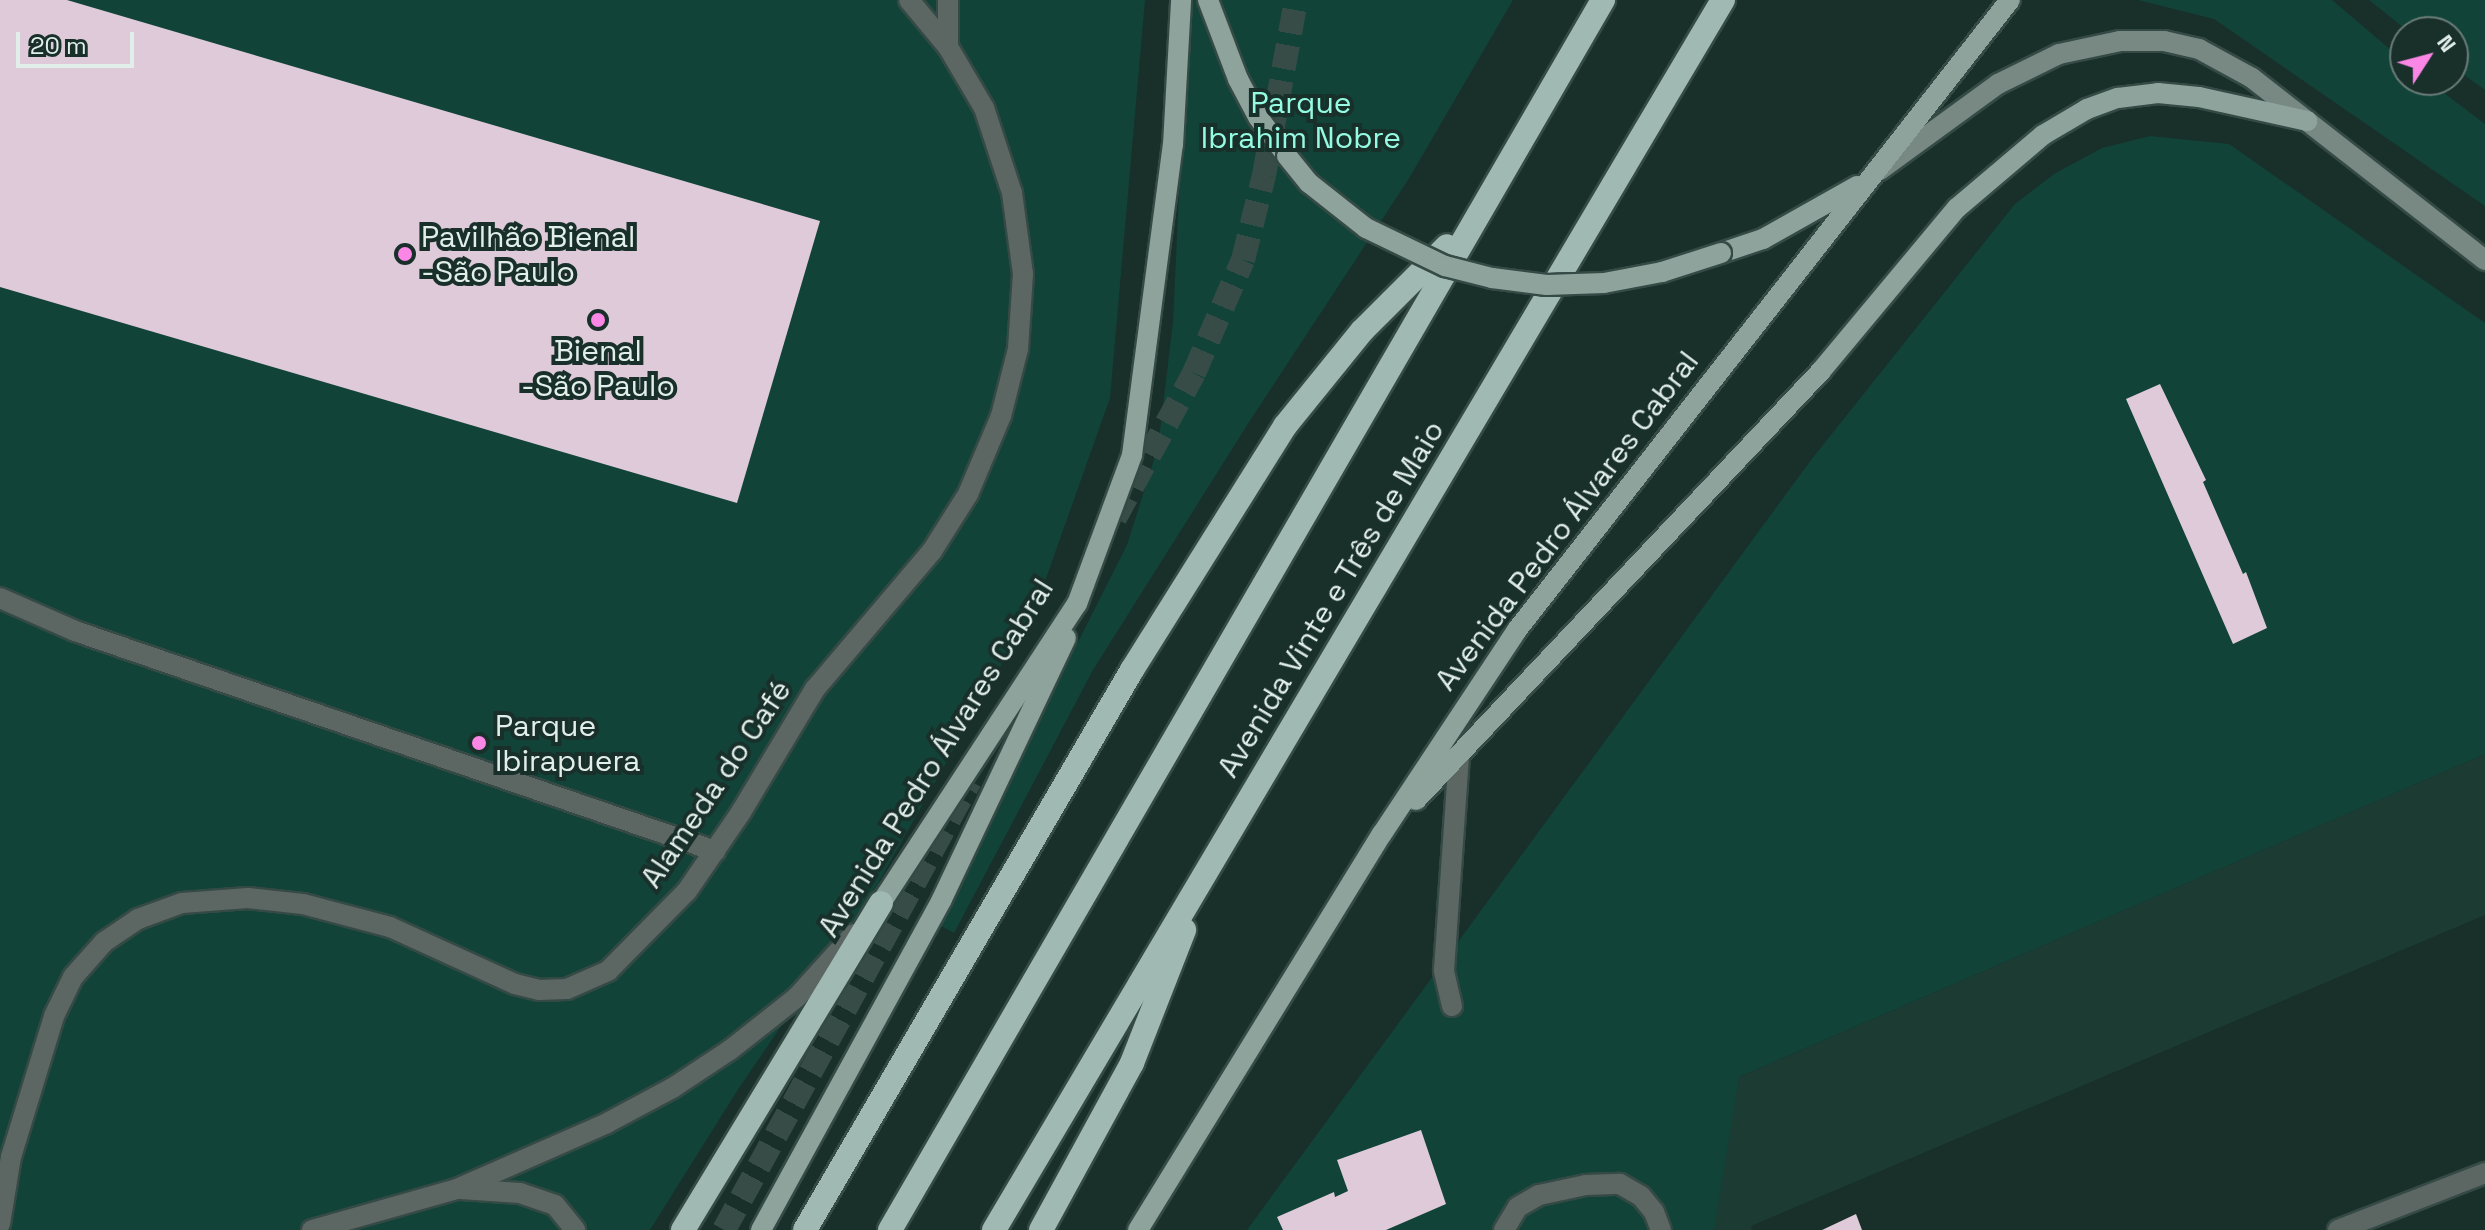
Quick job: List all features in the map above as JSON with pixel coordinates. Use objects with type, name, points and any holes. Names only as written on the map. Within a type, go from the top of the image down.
[{"type":"highway","name":"Avenida Vinte e Três de Maio","points":[[890,1230],[1603,0]]},
{"type":"highway","name":"Avenida Vinte e Três de Maio","points":[[994,1230],[1723,0]]},
{"type":"highway","points":[[805,1230],[1132,670],[1285,426],[1362,331],[1479,213]]},
{"type":"highway","points":[[1041,1230],[1132,1063],[1211,861]]},
{"type":"highway","name":"Avenida Pedro Álvares Cabral","points":[[683,1230],[881,903]]},
{"type":"main road","name":"Avenida Pedro Álvares Cabral","points":[[881,903],[1077,604],[1132,455],[1173,145],[1181,0]]},
{"type":"main road","points":[[1208,0],[1238,79],[1258,117],[1309,183],[1366,228],[1445,266],[1492,278],[1547,285],[1604,283],[1662,272],[1763,239],[1867,180]]},
{"type":"main road","name":"Avenida Pedro Álvares Cabral","points":[[1138,1230],[1382,834],[1517,630],[2010,0]]},
{"type":"main road","points":[[1382,834],[1459,757],[1821,371],[1957,208],[2043,135],[2087,109],[2118,98],[2158,93],[2199,97],[2307,121]]},
{"type":"main road","points":[[761,1230],[942,899],[1064,644],[1077,604]]},
{"type":"street","points":[[1867,180],[1998,84],[2059,54],[2120,41],[2164,41],[2199,49],[2252,78],[2485,260]]},
{"type":"lane","name":"Alameda do Café","points":[[0,1224],[11,1157],[54,1016],[73,977],[104,942],[138,919],[182,903],[248,898],[303,904],[390,927],[515,984],[539,990],[567,989],[608,971],[687,891],[815,689],[932,551],[976,481],[1001,416],[1018,349],[1023,274],[1012,193],[984,108],[948,47],[909,0]]},
{"type":"lane","points":[[948,0],[948,47]]},
{"type":"lane","points":[[0,598],[75,631],[715,851]]},
{"type":"lane","points":[[1452,1006],[1444,970],[1459,757]]},
{"type":"lane","points":[[312,1230],[457,1189],[607,1123],[674,1087],[730,1050],[797,997],[881,903]]},
{"type":"lane","points":[[2338,1230],[2485,1173]]},
{"type":"lane","points":[[1504,1230],[1518,1207],[1539,1195],[1586,1185],[1620,1184],[1641,1196],[1654,1212],[1661,1230]]},
{"type":"lane","points":[[457,1189],[532,1197],[555,1205],[575,1230]]},
{"type":"shaded area","points":[[2485,754],[2485,915],[1751,1226],[1752,1230],[1386,1230]]},
{"type":"green space","name":"Parque Ibirapuera","points":[[0,0],[1145,0],[1110,398],[1039,598],[876,887],[737,1091],[650,1230],[0,1230]]},
{"type":"green space","name":"Parque Ibrahim Nobre","points":[[1188,0],[1513,0],[1408,180],[1251,419],[1093,670],[954,933],[936,923],[1127,545],[1158,447],[1173,322]]},
{"type":"green space","points":[[2138,0],[2332,0],[2389,48],[2389,96],[2448,96],[2485,124],[2485,206],[2214,19]]},
{"type":"green space","points":[[2369,0],[2485,0],[2485,90],[2469,78],[2469,16],[2389,16]]},
{"type":"green space","points":[[2150,136],[2229,144],[2485,323],[2485,754],[1739,1077],[1714,1230],[1247,1230],[1811,460],[2015,204],[2054,174],[2102,148]]},
{"type":"building","name":"Pavilhão Bienal -São Paulo","points":[[0,0],[67,0],[820,221],[737,503],[0,287]]},
{"type":"building","points":[[2160,384],[2206,480],[2203,482],[2243,574],[2246,572],[2267,628],[2233,644],[2126,399]]},
{"type":"building","points":[[1421,1130],[1446,1204],[1386,1230],[1283,1230],[1277,1217],[1334,1192],[1335,1197],[1348,1191],[1337,1160]]},
{"type":"building","points":[[1856,1214],[1862,1230],[1822,1230]]},
{"type":"tunnel","points":[[1115,518],[1194,373],[1243,260],[1264,175],[1296,0]]},
{"type":"tunnel","points":[[724,1230],[970,781]]},
{"type":"place","name":"Pavilhão Bienal -São Paulo","points":[[405,254]]},
{"type":"place","name":"Bienal -São Paulo","points":[[598,320]]},
{"type":"place","name":"Parque Ibirapuera","points":[[479,743]]}]
